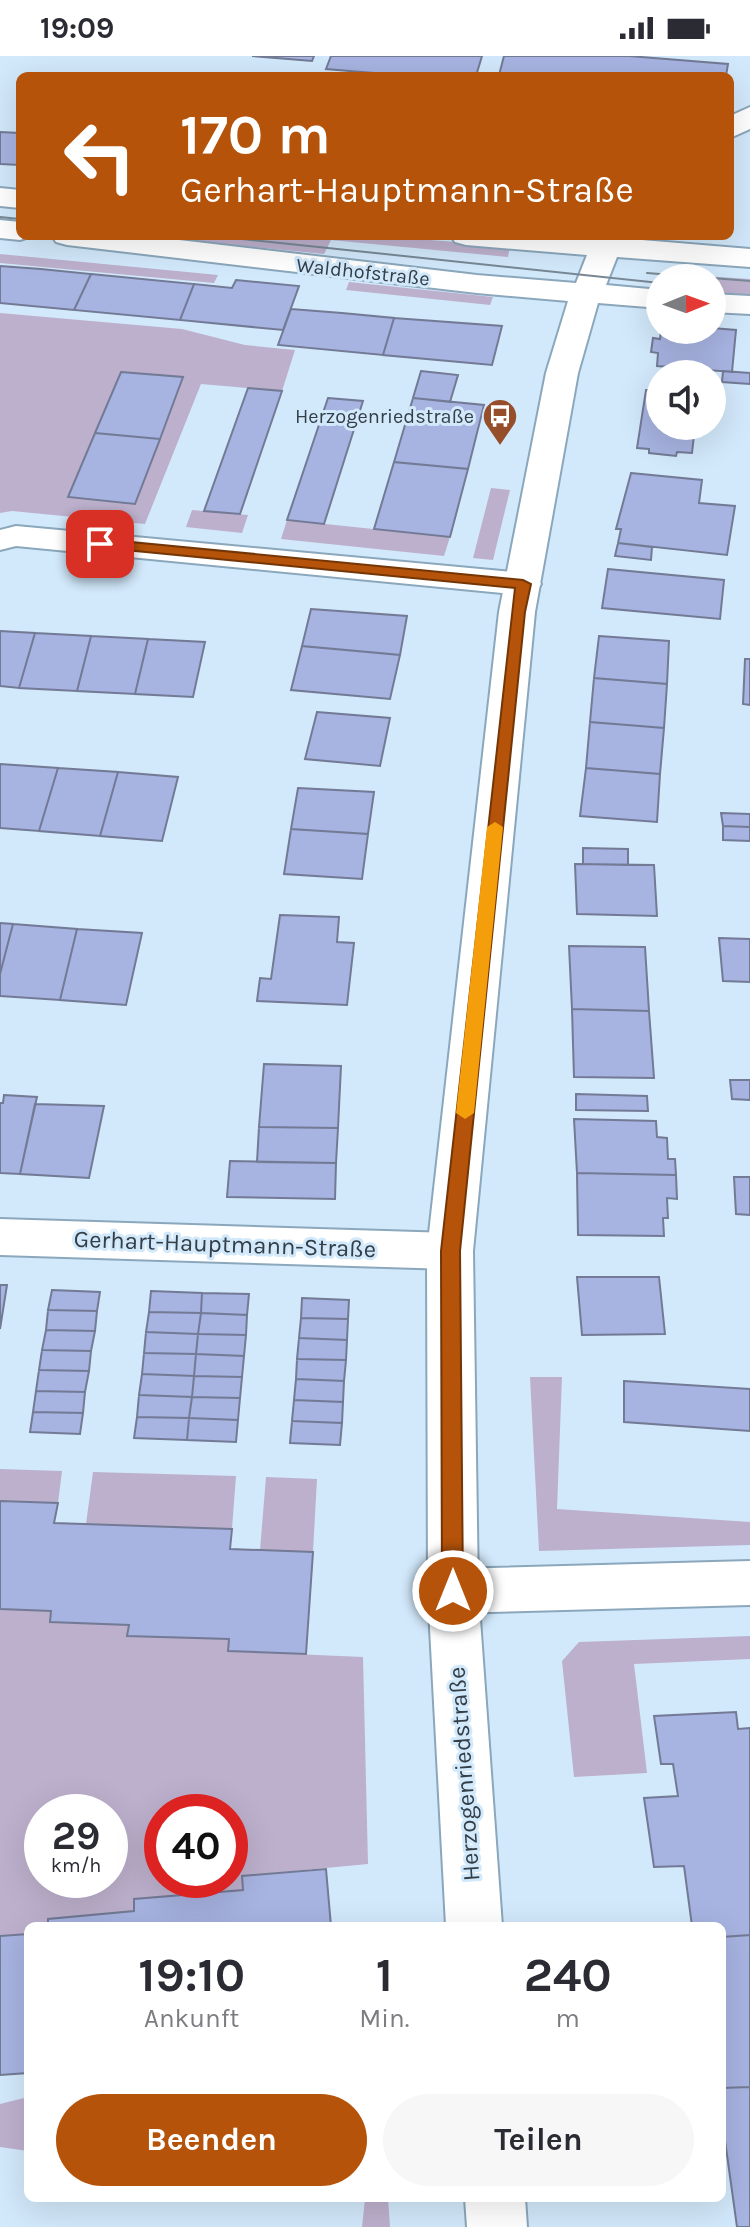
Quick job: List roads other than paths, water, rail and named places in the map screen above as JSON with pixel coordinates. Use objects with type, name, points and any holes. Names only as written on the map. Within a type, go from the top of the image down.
[{"type":"street","name":"Waldhofstraße","points":[[101,240],[462,283],[646,298]]},
{"type":"street","points":[[580,240],[750,258]]},
{"type":"street","name":"Herzogenriedstraße","points":[[474,1922],[453,1591],[450,1251],[517,612],[562,373],[586,292],[609,241]]},
{"type":"street","points":[[726,304],[750,305]]},
{"type":"street","points":[[0,540],[16,536],[523,584]]},
{"type":"street","name":"Gerhart-Hauptmann-Straße","points":[[0,1237],[450,1251]]},
{"type":"street","points":[[453,1591],[750,1583]]},
{"type":"street","points":[[495,2202],[497,2227]]},
{"type":"tram line","points":[[0,217],[16,219]]},
{"type":"tram line","points":[[252,240],[646,282]]},
{"type":"tram line","points":[[726,279],[750,281]]},
{"type":"place","name":"Herzogenriedstraße","points":[[500,447]]}]
